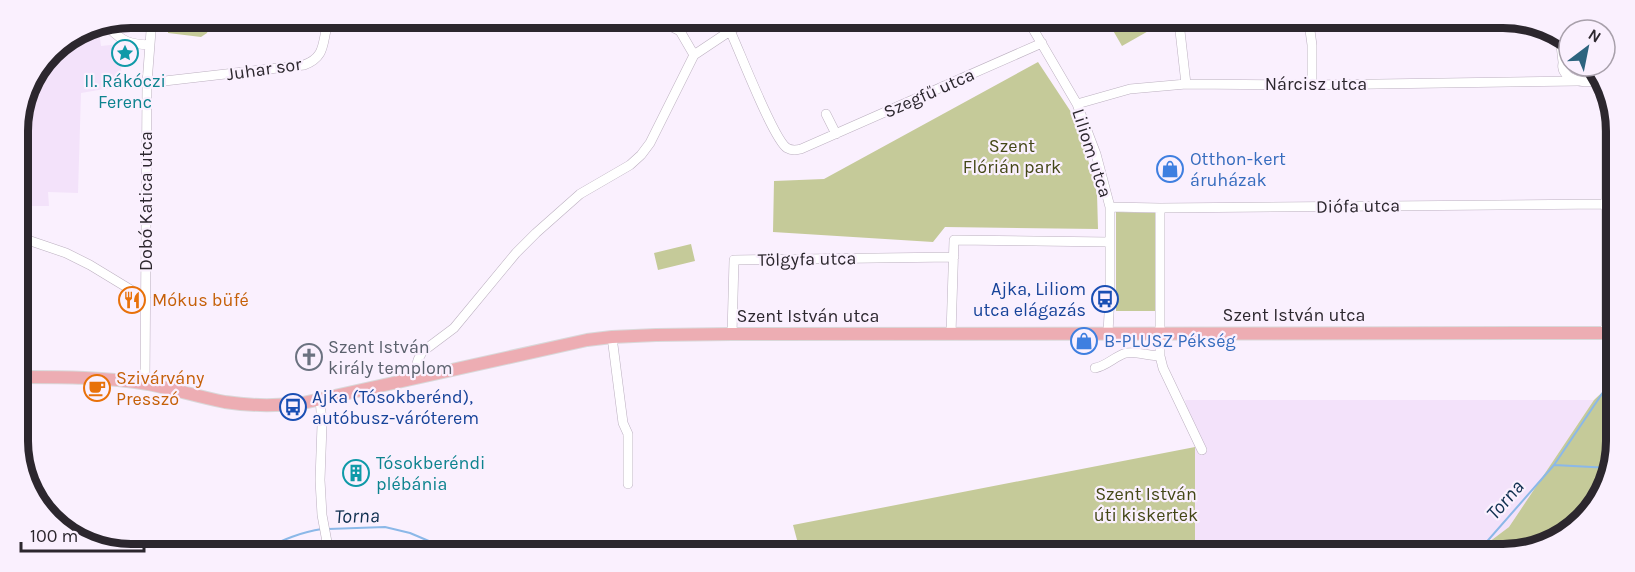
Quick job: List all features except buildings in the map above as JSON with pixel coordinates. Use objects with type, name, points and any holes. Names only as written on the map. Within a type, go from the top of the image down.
[{"type":"main road","name":"Szent István utca","points":[[28,377],[75,377],[145,384],[223,402],[245,405],[288,405],[575,342],[612,337],[732,334],[1606,333]]},
{"type":"street","name":"Dobó Katica utca","points":[[145,384],[147,83],[151,28]]},
{"type":"street","name":"Juhar sor","points":[[147,83],[304,65],[314,61],[319,55],[327,28]]},
{"type":"street","points":[[674,28],[680,31],[694,56]]},
{"type":"street","points":[[413,378],[422,352],[454,328],[536,232],[580,194],[630,165],[641,155],[650,143],[694,56],[734,28]]},
{"type":"street","name":"Liliom utca","points":[[1033,28],[1077,104],[1096,154],[1110,207],[1108,333]]},
{"type":"street","points":[[1180,28],[1186,84]]},
{"type":"street","points":[[1310,28],[1312,85]]},
{"type":"street","points":[[111,30],[120,39],[130,44],[150,45]]},
{"type":"street","name":"Szegfű utca","points":[[728,32],[732,35],[772,126],[787,148],[793,150],[801,149],[836,134],[1042,43]]},
{"type":"street","points":[[1558,82],[1563,78]]},
{"type":"street","points":[[1569,78],[1578,81]]},
{"type":"street","name":"Nárcisz utca","points":[[1077,104],[1130,89],[1186,84],[1312,85],[1593,80]]},
{"type":"street","points":[[826,114],[836,134]]},
{"type":"street","points":[[1606,132],[1606,204]]},
{"type":"street","name":"Diófa utca","points":[[1110,207],[1606,204]]},
{"type":"street","points":[[1160,208],[1160,356],[1163,368],[1202,450]]},
{"type":"street","points":[[29,240],[90,264],[146,299]]},
{"type":"street","points":[[951,334],[954,240],[1110,242]]},
{"type":"street","name":"Tölgyfa utca","points":[[732,334],[734,260],[954,257]]},
{"type":"street","points":[[612,337],[623,423],[628,434],[628,484]]},
{"type":"street","points":[[1095,368],[1128,353],[1160,356]]},
{"type":"street","points":[[320,398],[322,515],[329,544]]},
{"type":"shaded area","points":[[99,34],[101,46],[120,44],[122,86],[81,93],[78,193],[48,192],[49,206],[29,206],[29,148],[34,108],[32,108],[36,92],[46,74],[74,46]]},
{"type":"shaded area","points":[[1185,400],[1594,400],[1509,527],[1488,543],[1195,543],[1195,447]]},
{"type":"green space","points":[[168,28],[209,28],[207,33],[201,37],[168,33]]},
{"type":"green space","points":[[1112,28],[1154,28],[1122,46]]},
{"type":"green space","name":"Szent Flórián park","points":[[1038,62],[1071,112],[1082,137],[1097,193],[1098,229],[945,227],[933,242],[773,232],[774,181],[824,179]]},
{"type":"green space","points":[[1116,212],[1157,213],[1157,311],[1116,311]]},
{"type":"green space","points":[[691,244],[695,261],[658,270],[654,253]]},
{"type":"green space","points":[[1606,389],[1606,454],[1596,486],[1589,498],[1566,522],[1543,536],[1524,542],[1488,543],[1509,527],[1594,400]]},
{"type":"green space","name":"Szent István úti kiskertek","points":[[1195,447],[1195,543],[798,544],[793,525]]},
{"type":"waterway","name":"Torna","points":[[1486,543],[1554,465],[1606,388]]},
{"type":"waterway","name":"Torna","points":[[1554,465],[1603,468]]},
{"type":"waterway","name":"Torna","points":[[328,529],[385,527],[410,533],[435,544]]},
{"type":"waterway","name":"Torna","points":[[276,544],[299,534],[322,529]]},
{"type":"place","name":"II. Rákóczi Ferenc","points":[[125,53]]},
{"type":"place","name":"Otthon-kert áruházak","points":[[1170,169]]},
{"type":"place","name":"Ajka, Liliom utca elágazás","points":[[1105,299]]},
{"type":"place","name":"Mókus büfé","points":[[132,300]]},
{"type":"place","name":"B-PLUSZ Pékség","points":[[1084,341]]},
{"type":"place","name":"Szent István király templom","points":[[309,357]]},
{"type":"place","name":"Szivárvány Presszó","points":[[97,388]]},
{"type":"place","name":"Ajka (Tósokberénd), autóbusz-váróterem","points":[[293,407]]},
{"type":"place","name":"Tósokberéndi plébánia","points":[[356,473]]}]
